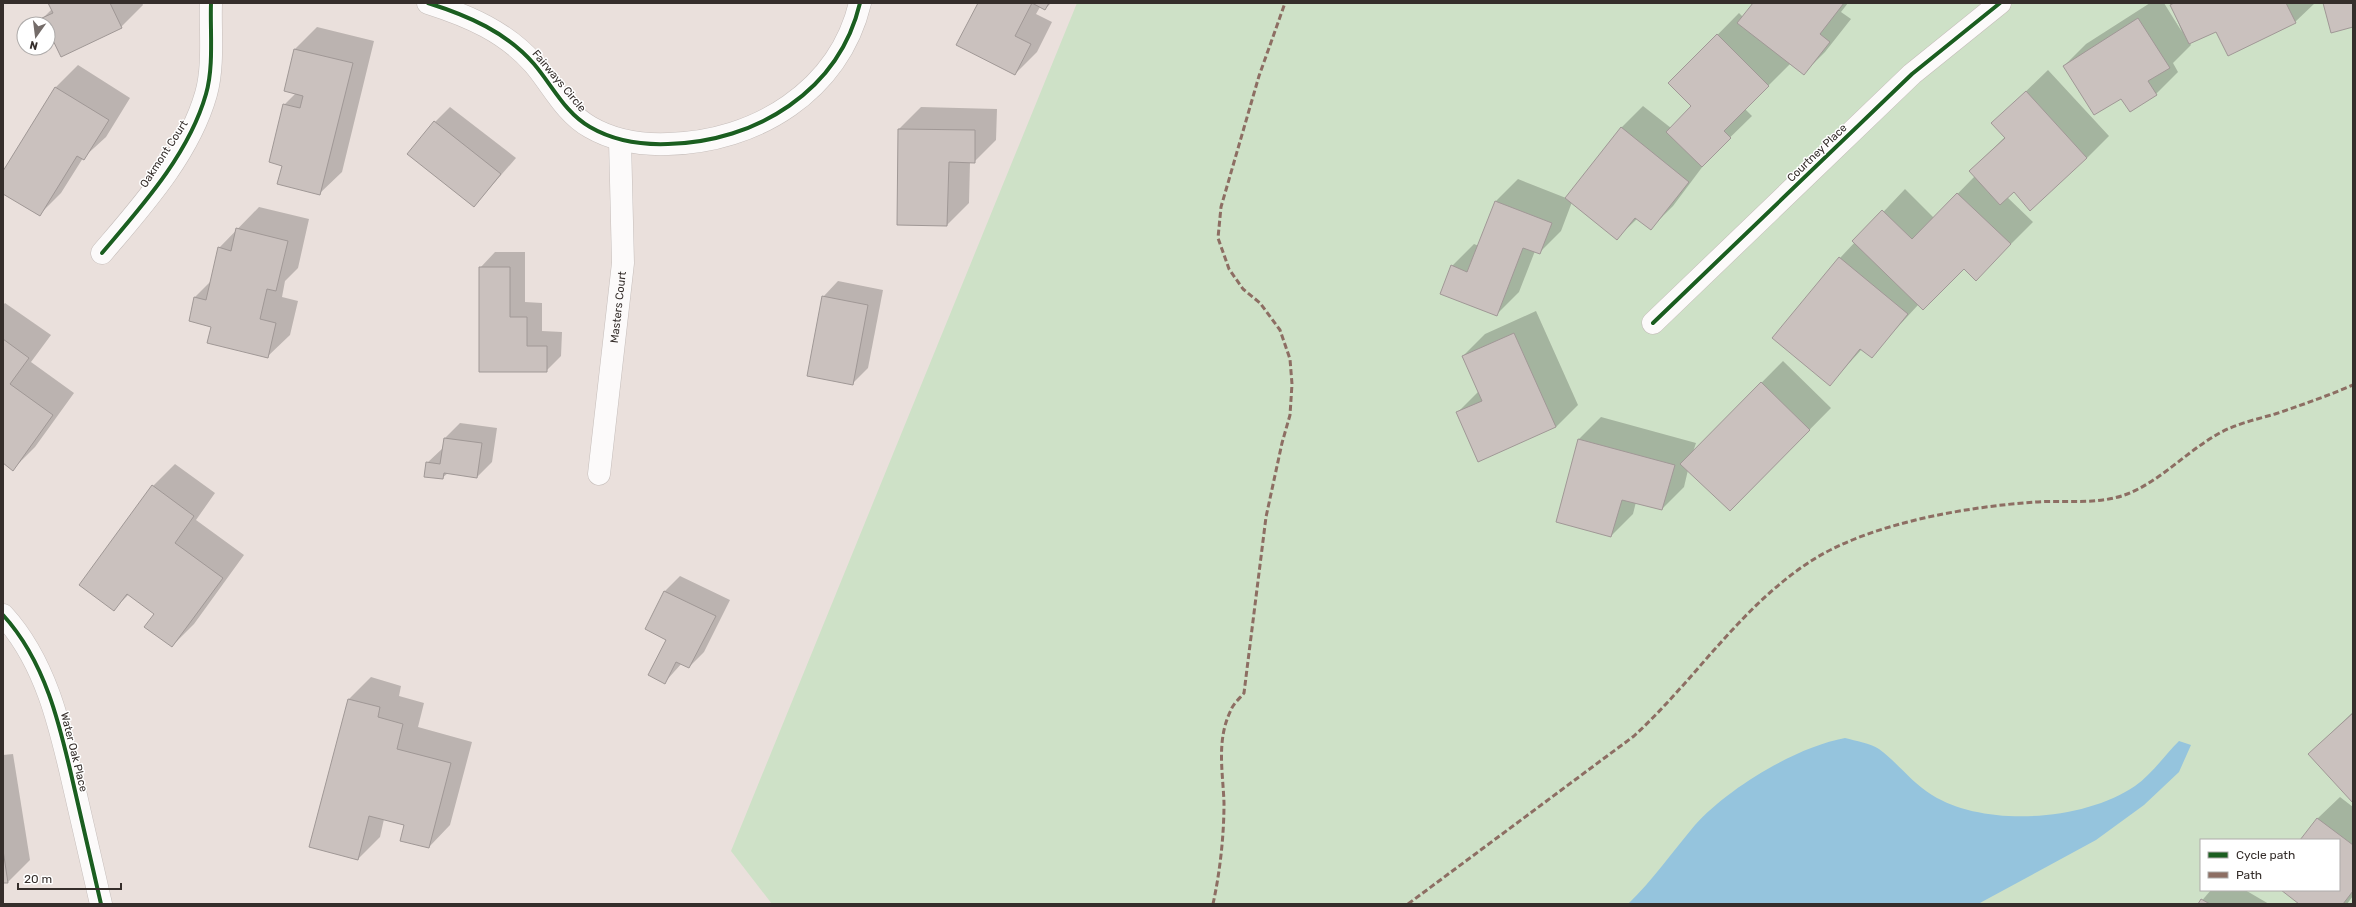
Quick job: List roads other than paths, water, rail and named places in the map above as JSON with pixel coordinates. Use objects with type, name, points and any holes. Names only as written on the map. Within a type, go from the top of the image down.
[{"type":"street","name":"Oakmont Court","points":[[102,253],[159,181],[181,149],[196,122],[206,93],[210,65],[211,3]]},
{"type":"street","name":"Fairways Circle","points":[[428,3],[473,18],[502,36],[525,55],[579,119],[604,135],[620,140],[664,144],[707,141],[732,134],[777,116],[817,82],[834,63],[848,41],[860,3]]},
{"type":"street","name":"Courtney Place","points":[[1653,323],[1912,74],[2000,3]]},
{"type":"street","name":"Masters Court","points":[[599,474],[623,263],[620,140]]},
{"type":"street","name":"Water Oak Place","points":[[3,615],[11,624],[33,660],[49,693],[60,724],[101,904]]},
{"type":"water","points":[[1845,738],[1879,749],[1918,785],[1932,795],[1954,806],[2006,816],[2034,816],[2062,813],[2089,807],[2114,798],[2141,781],[2179,741],[2191,745],[2179,772],[2144,805],[2096,840],[1978,904],[1628,904],[1695,825],[1725,797],[1764,771],[1785,760],[1806,750]]}]
